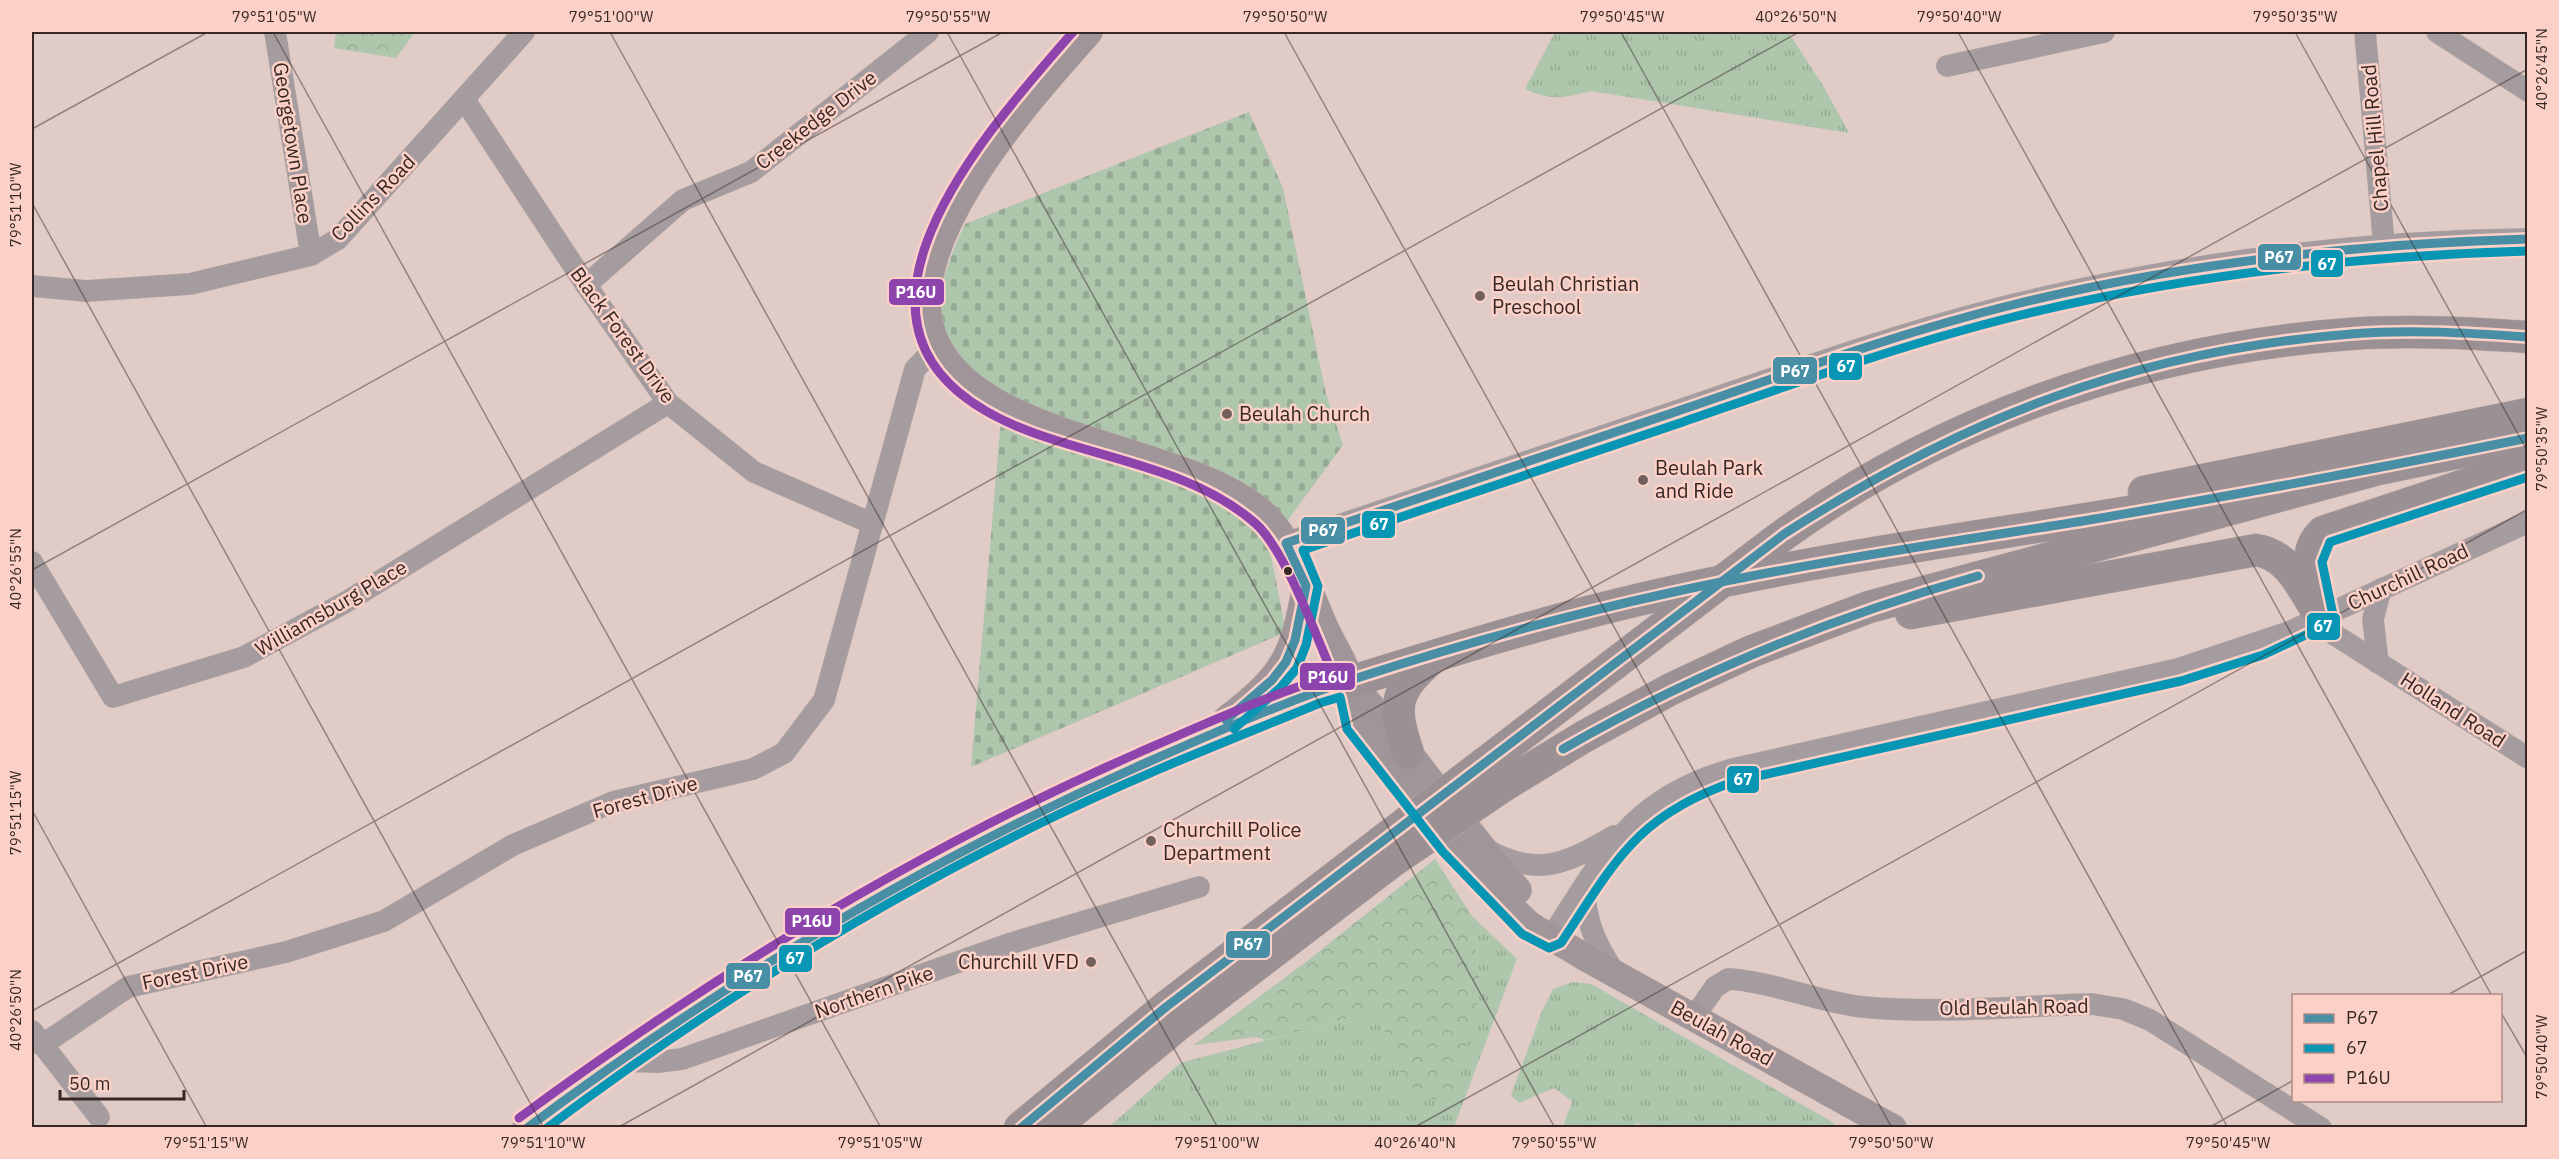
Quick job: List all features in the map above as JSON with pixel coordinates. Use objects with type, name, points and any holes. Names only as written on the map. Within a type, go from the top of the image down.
[{"type":"highway","points":[[1020,1128],[1166,1007],[1494,774],[1682,612],[1758,554],[1845,494],[1936,444],[2046,397],[2120,374],[2234,348],[2340,335],[2428,332],[2528,337]]},
{"type":"highway","points":[[1350,682],[1526,628],[1668,593],[1871,553],[2018,518],[2528,414]]},
{"type":"highway","points":[[1871,553],[2019,531],[2378,469],[2528,438]]},
{"type":"highway","points":[[2321,617],[2310,573],[2309,554],[2316,538],[2324,532],[2528,464]]},
{"type":"highway","points":[[1494,774],[1585,736],[1671,689],[1791,635],[1915,592],[2378,469]]},
{"type":"highway","points":[[1791,635],[2256,550],[2274,555],[2290,568],[2321,617]]},
{"type":"highway","points":[[1408,753],[1397,717],[1398,700],[1407,682],[1435,655]]},
{"type":"highway","points":[[1053,1128],[1388,851]]},
{"type":"main road","name":"Beulah Road","points":[[1089,32],[1011,124],[956,208],[932,259],[927,282],[926,304],[936,346],[969,385],[996,403],[1036,421],[1182,469],[1222,486],[1262,512],[1286,543],[1350,682],[1357,723],[1466,860],[1522,917],[1616,974],[1893,1128]]},
{"type":"main road","points":[[1203,738],[1251,701],[1280,672],[1295,640],[1306,586]]},
{"type":"main road","name":"Beulah Road","points":[[1350,682],[1375,709],[1522,895],[1541,913],[1552,936]]},
{"type":"main road","points":[[526,1128],[615,1061],[746,974],[899,883],[1040,810],[1203,738],[1316,692],[1350,682]]},
{"type":"street","name":"Georgetown Place","points":[[275,32],[311,255]]},
{"type":"street","name":"Collins Road","points":[[32,286],[86,291],[190,284],[311,255],[338,239],[524,32]]},
{"type":"street","name":"Creekedge Drive","points":[[586,285],[682,200],[751,172],[928,32]]},
{"type":"street","points":[[1947,66],[2104,32]]},
{"type":"street","name":"Chapel Hill Road","points":[[2365,32],[2385,245]]},
{"type":"street","points":[[2437,32],[2528,91]]},
{"type":"street","name":"Black Forest Drive","points":[[464,99],[586,285],[668,403],[754,472],[873,524]]},
{"type":"street","points":[[1286,543],[1819,363],[1960,319],[2067,292],[2162,273],[2300,253],[2385,245],[2528,239]]},
{"type":"street","name":"Forest Drive","points":[[37,1038],[128,987],[286,952],[384,921],[513,845],[603,807],[753,770],[783,753],[824,700],[915,369],[936,346]]},
{"type":"street","name":"Williamsburg Place","points":[[32,562],[113,697],[244,657],[346,602],[668,403]]},
{"type":"street","name":"Churchill Road","points":[[1552,936],[1584,885],[1625,829],[1656,802],[1712,775],[2178,669],[2258,644],[2528,522]]},
{"type":"street","name":"Holland Road","points":[[2378,663],[2373,619],[2380,588]]},
{"type":"street","name":"Holland Road","points":[[2321,617],[2335,635],[2528,758]]},
{"type":"street","points":[[1482,846],[1521,865],[1553,865],[1582,855],[1625,829]]},
{"type":"street","points":[[1584,885],[1585,912],[1591,931],[1616,974]]},
{"type":"street","name":"Northern Pike","points":[[615,1061],[658,1062],[682,1059],[1012,943],[1199,887]]},
{"type":"street","name":"Old Beulah Road","points":[[1694,1017],[1715,987],[1728,979],[1837,1004],[1867,1007],[1900,1009],[2092,1004],[2123,1009],[2150,1020],[2321,1128]]},
{"type":"street","points":[[37,1038],[99,1118]]},
{"type":"green space","points":[[336,32],[415,32],[396,58],[334,48]]},
{"type":"green space","points":[[1555,32],[1788,32],[1824,87],[1849,133],[1591,91],[1550,97],[1525,89]]},
{"type":"green space","points":[[1249,112],[1283,188],[1326,394],[1343,445],[1269,546],[1286,632],[971,767],[1003,395],[963,365],[949,343],[943,325],[942,292],[945,275],[957,241],[965,224]]},
{"type":"green space","points":[[1435,859],[1472,916],[1481,991],[1449,1103],[1407,1092],[1377,1011],[1266,1040],[1256,1037],[1194,1045],[1302,965]]},
{"type":"green space","points":[[1472,916],[1517,959],[1454,1127],[1108,1128],[1180,1063],[1377,1011],[1407,1092],[1481,991]]},
{"type":"green space","points":[[1573,982],[1591,984],[1834,1123],[1832,1128],[1652,1128],[1636,1123],[1634,1127],[1563,1127],[1572,1101],[1554,1088],[1519,1103],[1511,1095],[1542,1011],[1553,989]]},
{"type":"transit line","name":"P16U","points":[[519,1118],[666,1014],[818,918],[896,873],[975,831],[1138,753],[1259,702],[1333,675],[1288,572],[1266,535],[1255,523],[1231,505],[1178,478],[1034,433],[963,396],[925,350],[915,299],[926,243],[954,187],[991,131],[1073,32]]},
{"type":"transit line","name":"P67","points":[[1226,720],[1272,680],[1286,662],[1295,640],[1306,586],[1286,543],[1846,354],[1930,327],[2016,304],[2143,277],[2270,258],[2399,246],[2528,239]]},
{"type":"transit line","name":"67","points":[[1234,729],[1281,687],[1297,668],[1306,645],[1318,586],[1303,550],[1848,365],[2017,316],[2143,289],[2270,270],[2399,258],[2528,251]]},
{"type":"transit line","name":"P67","points":[[1021,1128],[1166,1007],[1784,534],[1918,456],[1986,424],[2054,397],[2124,374],[2197,356],[2272,343],[2351,334],[2439,332],[2528,337]]},
{"type":"transit line","name":"P67","points":[[527,1128],[601,1074],[754,972],[911,879],[991,836],[1157,758],[1281,705],[1357,678],[1590,611],[1720,582],[1875,554],[2194,502],[2528,438]]},
{"type":"transit line","name":"67","points":[[547,1128],[606,1084],[727,1002],[789,962],[915,889],[979,854],[1113,789],[1320,703],[1340,697],[1347,729],[1443,852],[1522,934],[1549,948],[1561,943],[1614,864],[1632,844],[1652,825],[1702,794],[1736,781],[2181,681],[2263,655],[2331,623],[2333,615],[2322,562],[2330,542],[2528,477]]},
{"type":"transit line","name":"P67","points":[[1563,749],[1663,696],[1765,649],[1870,610],[1978,576]]},
{"type":"place","name":"Beulah Christian Preschool","points":[[1480,296]]},
{"type":"place","name":"Beulah Church","points":[[1227,414]]},
{"type":"place","name":"Beulah Park and Ride","points":[[1643,480]]},
{"type":"place","name":"Churchill Police Department","points":[[1151,841]]},
{"type":"place","name":"Churchill VFD","points":[[1091,962]]}]
